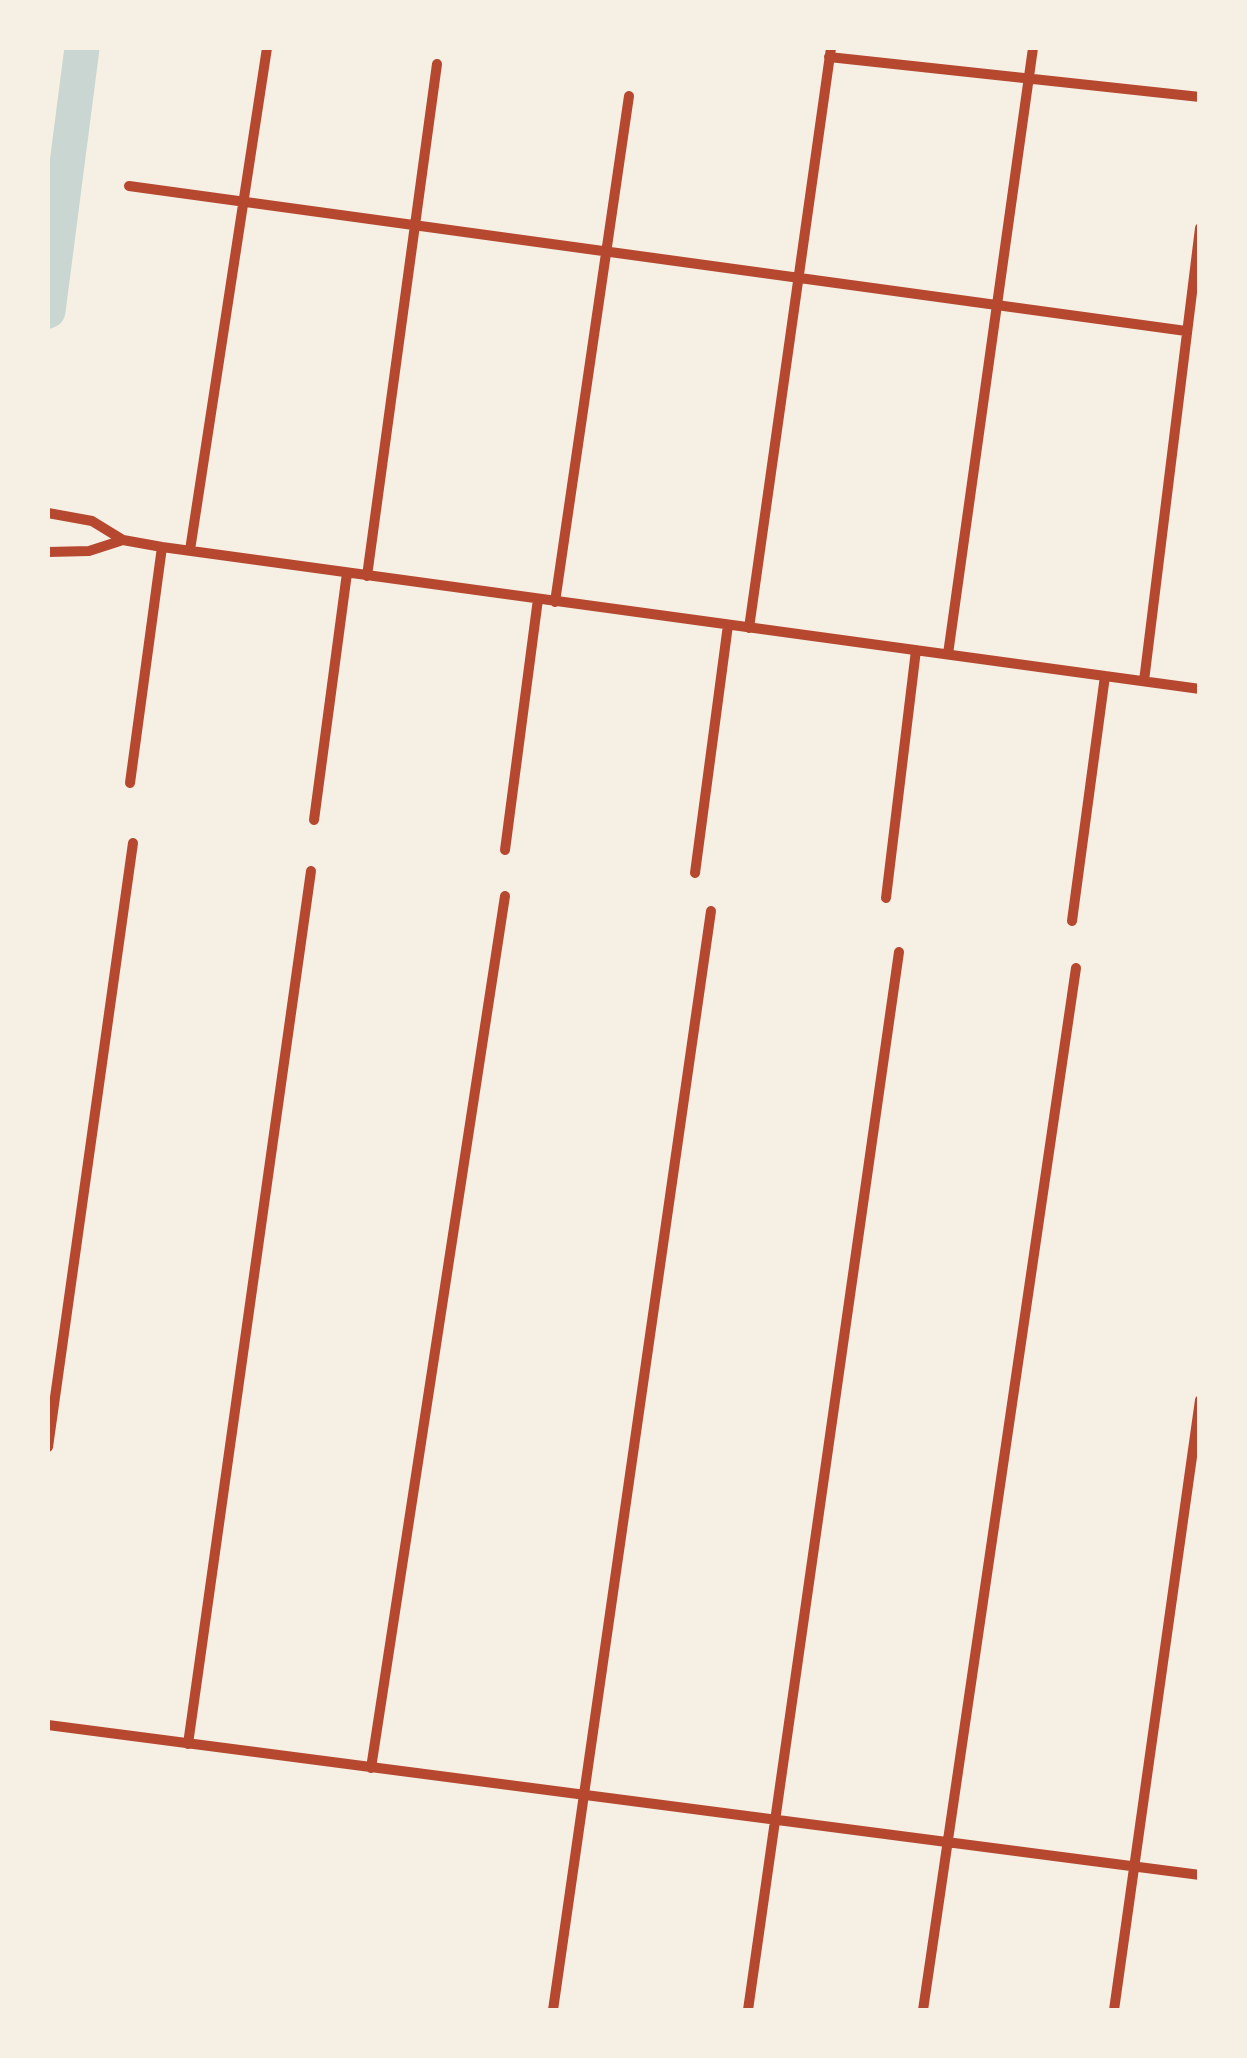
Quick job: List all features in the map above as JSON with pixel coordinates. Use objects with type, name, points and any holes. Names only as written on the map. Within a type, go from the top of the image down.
[{"type":"street","points":[[190,550],[266,48]]},
{"type":"street","points":[[948,654],[1032,48]]},
{"type":"street","points":[[749,628],[830,52],[1200,97]]},
{"type":"street","points":[[367,576],[437,64]]},
{"type":"street","points":[[555,602],[629,96]]},
{"type":"street","points":[[129,186],[1186,332]]},
{"type":"street","points":[[1144,681],[1200,228]]},
{"type":"street","points":[[48,514],[92,522],[123,540],[162,548],[1200,689]]},
{"type":"street","points":[[52,552],[90,551],[123,540]]},
{"type":"street","points":[[130,783],[162,548]]},
{"type":"street","points":[[314,820],[347,573]]},
{"type":"street","points":[[506,850],[538,599]]},
{"type":"street","points":[[695,873],[728,625]]},
{"type":"street","points":[[886,898],[916,650]]},
{"type":"street","points":[[1072,921],[1105,676]]},
{"type":"street","points":[[48,1447],[133,843]]},
{"type":"street","points":[[188,1744],[311,870]]},
{"type":"street","points":[[371,1768],[505,896]]},
{"type":"street","points":[[554,2010],[711,911]]},
{"type":"street","points":[[748,2010],[900,952]]},
{"type":"street","points":[[923,2010],[1076,968]]},
{"type":"street","points":[[1114,2010],[1200,1400]]},
{"type":"street","points":[[48,1725],[1200,1874]]},
{"type":"waterway","points":[[48,311],[82,48]]}]
